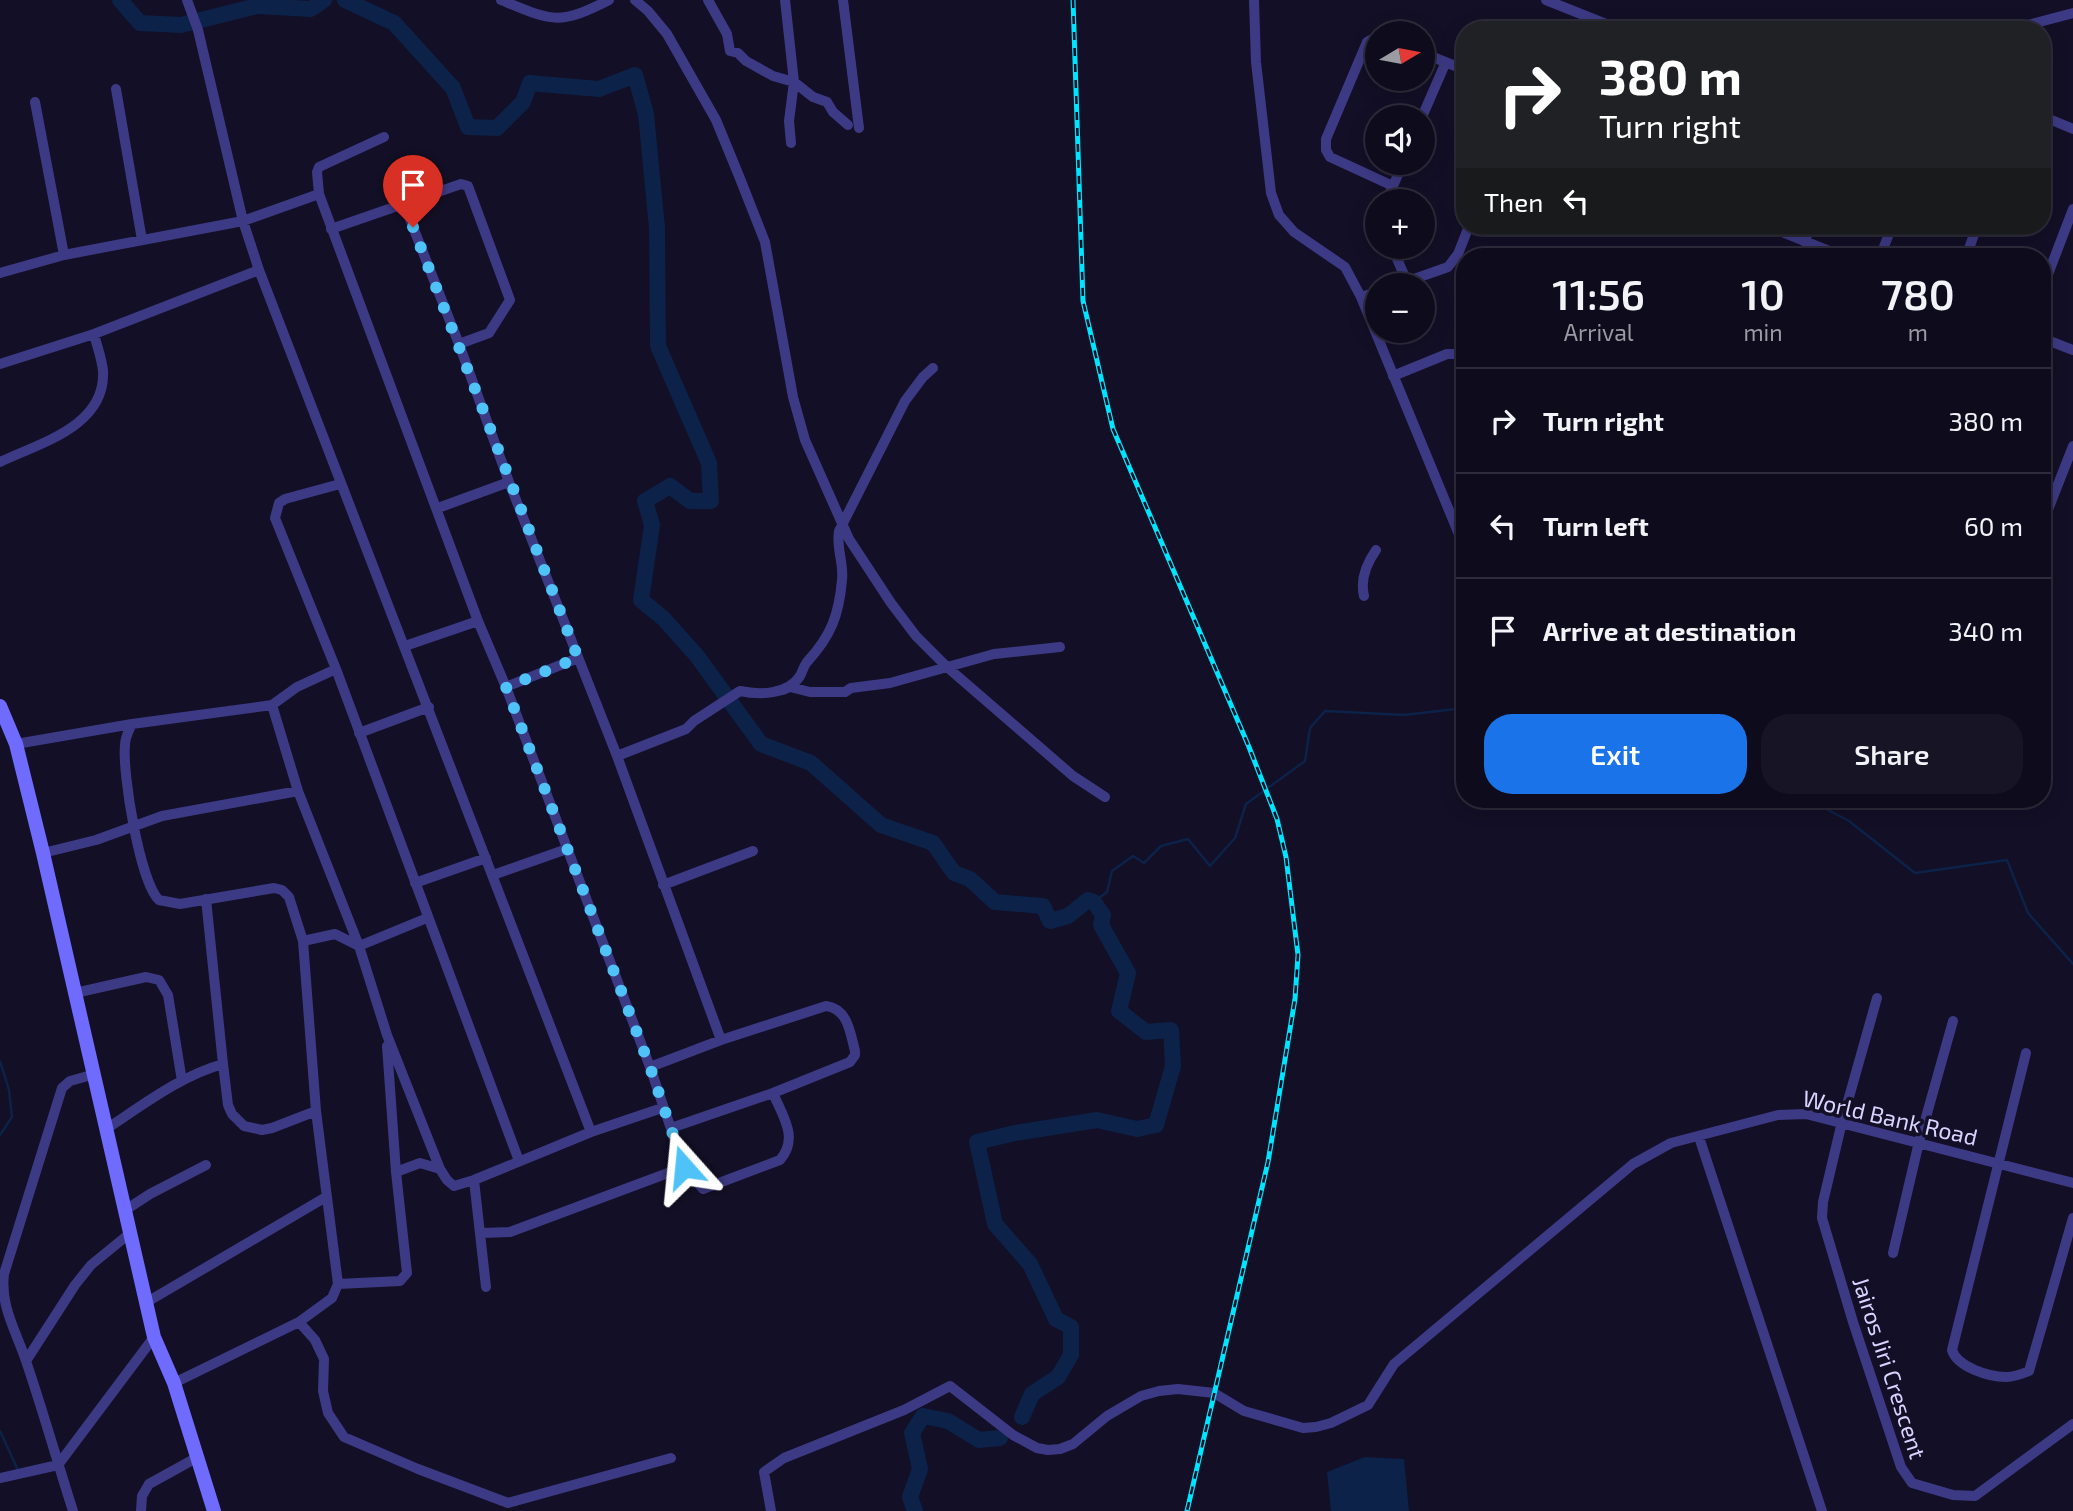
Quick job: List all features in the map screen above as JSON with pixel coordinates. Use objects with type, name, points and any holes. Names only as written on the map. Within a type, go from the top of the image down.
[{"type":"street","points":[[501,0],[542,17],[557,19],[570,17],[609,0]]},
{"type":"street","points":[[635,0],[649,11],[667,34],[716,120],[739,176],[765,242],[793,397],[806,440],[849,539],[916,636],[947,667],[1073,776],[1105,797]]},
{"type":"street","points":[[708,0],[727,34],[730,51],[738,53],[746,61],[773,76],[794,82],[813,97],[827,102],[833,112],[848,125]]},
{"type":"street","points":[[785,0],[794,82],[789,121],[791,143]]},
{"type":"street","points":[[843,0],[859,128]]},
{"type":"street","points":[[1254,0],[1256,62],[1270,192],[1279,215],[1294,232],[1345,267],[1361,297],[1456,516]]},
{"type":"street","points":[[1546,0],[1600,21]]},
{"type":"street","points":[[1580,13],[1585,0]]},
{"type":"street","points":[[2043,21],[2073,13],[2069,0]]},
{"type":"street","points":[[189,5],[198,30],[243,221],[259,270],[591,1132]]},
{"type":"street","points":[[1365,47],[1326,139],[1326,150],[1330,157],[1392,186]]},
{"type":"street","points":[[1435,59],[1456,67]]},
{"type":"street","points":[[1427,105],[1445,64]]},
{"type":"street","points":[[116,89],[142,240]]},
{"type":"street","points":[[35,102],[64,255]]},
{"type":"street","points":[[2051,120],[2073,129]]},
{"type":"street","points":[[384,137],[319,167],[319,194],[478,621],[506,687],[650,1067],[684,1167],[703,1189],[780,1160],[790,1146],[773,1093]]},
{"type":"street","points":[[1391,189],[1397,175]]},
{"type":"street","points":[[331,229],[461,184],[469,188],[510,300],[489,333],[458,344]]},
{"type":"street","points":[[0,273],[64,255],[243,221],[319,194]]},
{"type":"street","points":[[404,204],[509,482],[617,756],[722,1040]]},
{"type":"street","points":[[2051,266],[2073,209]]},
{"type":"street","points":[[1788,235],[1821,248]]},
{"type":"street","points":[[1805,242],[1807,235]]},
{"type":"street","points":[[1432,273],[1456,261]]},
{"type":"street","points":[[0,364],[94,334],[259,270]]},
{"type":"street","points":[[1361,297],[1365,296]]},
{"type":"street","points":[[0,462],[75,426],[90,411],[100,397],[103,370],[94,334]]},
{"type":"street","points":[[2051,341],[2073,350]]},
{"type":"street","points":[[1393,376],[1447,354],[1456,354]]},
{"type":"street","points":[[779,691],[799,678],[804,665],[829,635],[842,576],[837,541],[839,531],[905,401],[933,368]]},
{"type":"street","points":[[2051,502],[2073,446]]},
{"type":"street","points":[[438,508],[509,482]]},
{"type":"street","points":[[340,484],[285,499],[279,503],[275,517],[336,669],[519,1161]]},
{"type":"street","points":[[1364,596],[1362,587],[1365,572],[1376,550]]},
{"type":"street","points":[[405,646],[478,621]]},
{"type":"street","points":[[617,756],[686,729],[740,691],[761,694],[790,688],[810,692],[845,692],[851,688],[890,684],[994,654],[1060,648]]},
{"type":"street","points":[[506,687],[578,658]]},
{"type":"street","points":[[16,744],[132,724],[272,705],[297,687],[336,669]]},
{"type":"street","points":[[272,705],[298,791],[359,946],[387,1035],[440,1169],[451,1185],[474,1180],[591,1132],[662,1108]]},
{"type":"street","points":[[0,706],[16,744],[43,853],[153,1337],[174,1382],[214,1511]]},
{"type":"street","points":[[359,733],[429,707]]},
{"type":"street","points":[[132,724],[125,743],[125,778],[134,825],[155,897],[180,904],[274,888],[282,890],[289,897],[303,941],[316,1111],[338,1284],[332,1298],[299,1322],[174,1382]]},
{"type":"street","points":[[43,853],[96,840],[162,816],[298,791]]},
{"type":"street","points":[[493,875],[566,849]]},
{"type":"street","points":[[663,885],[753,851]]},
{"type":"street","points":[[415,883],[486,858]]},
{"type":"street","points":[[206,900],[228,1105],[237,1121],[252,1129],[272,1128],[316,1111]]},
{"type":"street","points":[[303,941],[335,934],[359,946],[427,918]]},
{"type":"street","points":[[75,993],[146,977],[159,980],[168,995],[181,1081]]},
{"type":"street","name":"Jairos Jiri Crescent","points":[[1877,998],[1842,1122],[1823,1202],[1822,1218],[1853,1322],[1905,1475],[1912,1482],[1953,1496],[1975,1496],[2073,1424]]},
{"type":"street","points":[[650,1067],[817,1008],[826,1006],[840,1011],[845,1017],[854,1047],[853,1059],[773,1093],[671,1128]]},
{"type":"street","points":[[1893,1253],[1919,1142],[1953,1021]]},
{"type":"street","points":[[338,1284],[400,1281],[405,1278],[408,1262],[396,1172],[387,1035]]},
{"type":"street","points":[[2026,1054],[1952,1350],[1954,1357],[1981,1372],[2006,1377],[2029,1371],[2073,1217]]},
{"type":"street","points":[[106,1129],[181,1081],[223,1063]]},
{"type":"street","points":[[73,1511],[26,1360],[4,1304],[2,1287],[62,1088],[70,1080],[95,1074]]},
{"type":"street","name":"World Bank Road","points":[[771,1511],[764,1472],[784,1458],[904,1410],[950,1385],[1013,1435],[1037,1448],[1048,1450],[1060,1450],[1073,1444],[1123,1405],[1141,1396],[1178,1389],[1214,1393],[1244,1412],[1303,1428],[1331,1423],[1368,1405],[1394,1364],[1633,1164],[1671,1143],[1791,1113],[1805,1114],[2073,1183]]},
{"type":"street","points":[[1699,1136],[1822,1511]]},
{"type":"street","points":[[396,1172],[420,1163],[440,1169]]},
{"type":"street","points":[[124,1211],[149,1194],[205,1164]]},
{"type":"street","points":[[482,1233],[510,1232],[684,1167]]},
{"type":"street","points":[[474,1180],[486,1287]]},
{"type":"street","points":[[147,1302],[326,1197]]},
{"type":"street","points":[[26,1360],[90,1265],[129,1234]]},
{"type":"street","points":[[299,1322],[315,1339],[324,1359],[323,1391],[328,1413],[344,1437],[508,1503],[671,1458]]},
{"type":"street","points":[[0,1478],[58,1465],[153,1337]]},
{"type":"street","points":[[141,1511],[142,1496],[149,1484],[198,1457]]},
{"type":"water","points":[[1365,1457],[1404,1459],[1409,1511],[1331,1511],[1327,1472]]},
{"type":"waterway","points":[[120,0],[140,23],[181,25],[257,6],[311,9],[324,0]]},
{"type":"waterway","points":[[345,0],[394,23],[453,88],[468,127],[497,128],[523,102],[530,83],[599,89],[635,75],[646,114],[657,228],[658,346],[709,463],[711,501],[690,501],[670,486],[645,501],[652,525],[641,600],[664,619],[697,656],[761,744],[811,763],[881,825],[933,843],[954,873],[970,879],[995,902],[1043,906],[1050,921],[1068,916],[1088,900],[1094,902],[1103,915],[1101,925],[1128,973],[1119,1011],[1146,1032],[1171,1030],[1173,1066],[1156,1125],[1137,1129],[1097,1120],[977,1142],[995,1224],[1030,1264],[1056,1319],[1071,1327],[1071,1355],[1058,1377],[1032,1394],[1022,1417]]},
{"type":"waterway","points":[[357,6],[362,0]]},
{"type":"waterway","points":[[1094,902],[1107,892],[1112,871],[1133,856],[1144,863],[1161,846],[1188,839],[1210,866],[1235,838],[1246,804],[1305,761],[1310,728],[1325,711],[1404,715],[1456,709]]},
{"type":"waterway","points":[[1824,808],[1849,821],[1915,873],[2007,860],[2028,913],[2073,964]]},
{"type":"waterway","points":[[0,1061],[9,1090],[12,1117],[0,1135]]},
{"type":"waterway","points":[[915,1511],[910,1497],[920,1469],[912,1433],[923,1416],[948,1421],[979,1440],[1000,1438]]},
{"type":"waterway","points":[[0,1431],[17,1468]]},
{"type":"railway","points":[[1073,0],[1083,301],[1113,429],[1277,819],[1286,857],[1298,955],[1295,999],[1268,1162],[1187,1511]]},
{"type":"route","points":[[413,227],[578,658],[506,687],[650,1067],[684,1167]]}]
